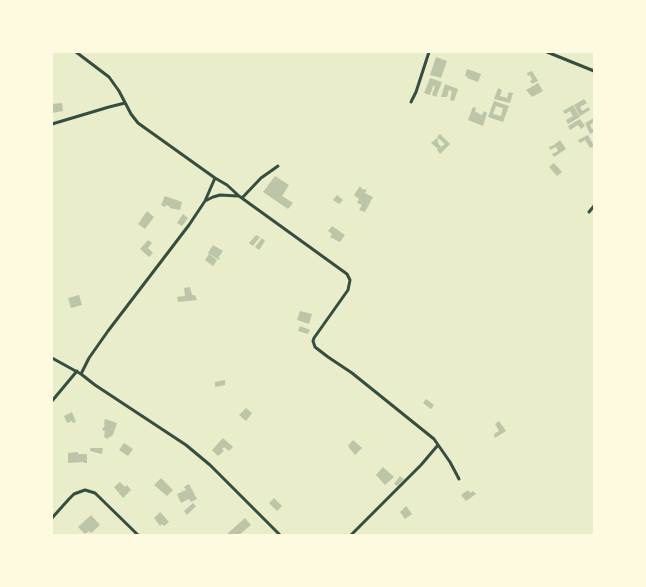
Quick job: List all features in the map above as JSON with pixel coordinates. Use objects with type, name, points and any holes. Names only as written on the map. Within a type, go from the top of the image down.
[{"type":"street","points":[[76,52],[109,77],[138,123],[215,178],[227,184],[240,197],[347,274],[350,280],[348,290],[314,338],[313,341],[315,346],[328,357],[352,373],[434,439],[459,478]]},
{"type":"street","points":[[412,102],[429,52]]},
{"type":"street","points":[[547,52],[594,71]]},
{"type":"street","points":[[52,124],[125,103]]},
{"type":"street","points":[[205,201],[220,195],[240,197],[261,178],[278,166]]},
{"type":"street","points":[[81,374],[108,331],[190,225],[205,201],[215,178]]},
{"type":"street","points":[[589,212],[594,206]]},
{"type":"street","points":[[52,358],[77,371],[95,385],[186,446],[215,470],[280,535]]},
{"type":"street","points":[[52,401],[77,371]]},
{"type":"street","points":[[351,535],[421,465],[438,445]]},
{"type":"street","points":[[52,518],[74,494],[85,490],[94,493],[138,535]]},
{"type":"building","points":[[436,57],[447,61],[441,78],[430,75]]},
{"type":"building","points":[[467,69],[481,74],[478,82],[465,76]]},
{"type":"building","points":[[532,71],[538,81],[532,84],[530,81],[532,80],[530,75],[528,76],[527,73]]},
{"type":"building","points":[[430,78],[442,82],[436,97],[432,95],[435,86],[433,86],[430,95],[424,93]]},
{"type":"building","points":[[538,83],[543,91],[532,97],[526,90]]},
{"type":"building","points":[[445,84],[458,89],[454,101],[450,100],[452,91],[449,90],[447,97],[441,97]]},
{"type":"building","points":[[498,88],[502,90],[500,96],[507,98],[509,92],[513,93],[510,103],[494,99]]},
{"type":"building","points":[[584,99],[587,103],[580,107],[582,111],[589,107],[590,110],[580,116],[574,105]]},
{"type":"building","points":[[494,101],[509,106],[503,122],[488,117]],"holes":[[[496,106],[503,108],[501,116],[493,114]]]},
{"type":"building","points":[[62,103],[63,111],[52,113],[52,104]]},
{"type":"building","points":[[573,105],[580,117],[568,124],[566,120],[573,116],[570,111],[565,114],[563,111]]},
{"type":"building","points":[[473,107],[476,108],[475,112],[479,114],[482,115],[484,111],[487,113],[483,126],[468,120]]},
{"type":"building","points":[[594,118],[594,122],[590,125],[592,129],[594,128],[594,132],[590,134],[585,123]]},
{"type":"building","points":[[580,119],[585,126],[581,129],[578,125],[570,130],[568,126]]},
{"type":"building","points":[[440,134],[450,144],[440,154],[437,150],[438,149],[431,143],[437,138],[439,140],[437,141],[441,147],[445,144],[437,137]]},
{"type":"building","points":[[588,135],[594,146],[590,148],[585,140],[580,143],[578,140]]},
{"type":"building","points":[[560,140],[566,149],[554,157],[552,154],[558,151],[556,147],[550,150],[549,147]]},
{"type":"building","points":[[554,163],[562,172],[557,176],[549,167]]},
{"type":"building","points":[[275,176],[289,185],[282,196],[293,203],[288,209],[263,192]]},
{"type":"building","points":[[360,186],[362,189],[367,190],[365,193],[373,197],[365,212],[359,210],[362,205],[357,203],[359,199],[354,195]]},
{"type":"building","points":[[337,195],[343,200],[339,204],[333,200]]},
{"type":"building","points":[[165,196],[182,202],[180,210],[170,208],[166,205],[165,207],[161,205]]},
{"type":"building","points":[[147,211],[154,217],[145,229],[138,224]]},
{"type":"building","points":[[183,214],[188,218],[182,226],[177,223]]},
{"type":"building","points":[[332,226],[345,235],[340,242],[330,237],[332,234],[328,231]]},
{"type":"building","points":[[256,235],[260,237],[253,246],[249,243]]},
{"type":"building","points":[[262,238],[265,241],[259,250],[255,247]]},
{"type":"building","points":[[148,240],[152,243],[148,248],[153,253],[149,257],[140,249]]},
{"type":"building","points":[[213,245],[223,251],[218,258],[220,259],[219,260],[208,253]]},
{"type":"building","points":[[209,254],[217,260],[213,266],[205,260]]},
{"type":"building","points":[[190,287],[192,295],[195,295],[197,300],[178,302],[177,297],[185,296],[184,288]]},
{"type":"building","points":[[79,295],[82,305],[71,308],[68,298]]},
{"type":"building","points":[[300,311],[312,314],[309,324],[297,320]]},
{"type":"building","points":[[300,326],[310,330],[308,334],[298,331]]},
{"type":"building","points":[[225,380],[225,385],[215,387],[215,382]]},
{"type":"building","points":[[426,399],[434,405],[431,409],[423,403]]},
{"type":"building","points":[[246,408],[252,413],[246,421],[239,415]]},
{"type":"building","points":[[72,412],[76,422],[73,423],[72,421],[67,423],[64,416]]},
{"type":"building","points":[[105,419],[117,423],[113,435],[108,439],[104,437],[105,431],[102,430],[105,425]]},
{"type":"building","points":[[499,421],[506,431],[495,438],[494,434],[499,431],[495,424]]},
{"type":"building","points":[[223,438],[233,447],[229,451],[224,447],[222,449],[224,451],[218,456],[212,450]]},
{"type":"building","points":[[353,440],[362,448],[355,455],[348,446]]},
{"type":"building","points":[[124,443],[133,449],[128,456],[119,450]]},
{"type":"building","points":[[90,448],[103,448],[102,454],[90,451]]},
{"type":"building","points":[[78,452],[78,454],[87,454],[87,463],[68,463],[68,453]]},
{"type":"building","points":[[383,467],[394,477],[385,485],[376,475]]},
{"type":"building","points":[[400,476],[404,479],[397,486],[394,484]]},
{"type":"building","points":[[161,478],[173,490],[167,496],[154,485]]},
{"type":"building","points":[[120,482],[125,487],[127,485],[131,490],[123,498],[114,487]]},
{"type":"building","points":[[189,484],[197,499],[191,502],[189,499],[181,503],[177,494],[186,490],[184,487]]},
{"type":"building","points":[[468,490],[470,493],[473,491],[476,494],[466,501],[461,495]]},
{"type":"building","points":[[274,498],[282,506],[277,511],[269,503]]},
{"type":"building","points":[[193,503],[196,506],[187,515],[184,511]]},
{"type":"building","points":[[406,506],[412,514],[405,519],[400,512]]},
{"type":"building","points":[[160,512],[169,522],[164,526],[162,524],[160,526],[154,518]]},
{"type":"building","points":[[91,515],[100,525],[91,533],[89,531],[85,534],[78,527]]},
{"type":"building","points":[[245,518],[251,525],[239,535],[227,534]]}]
